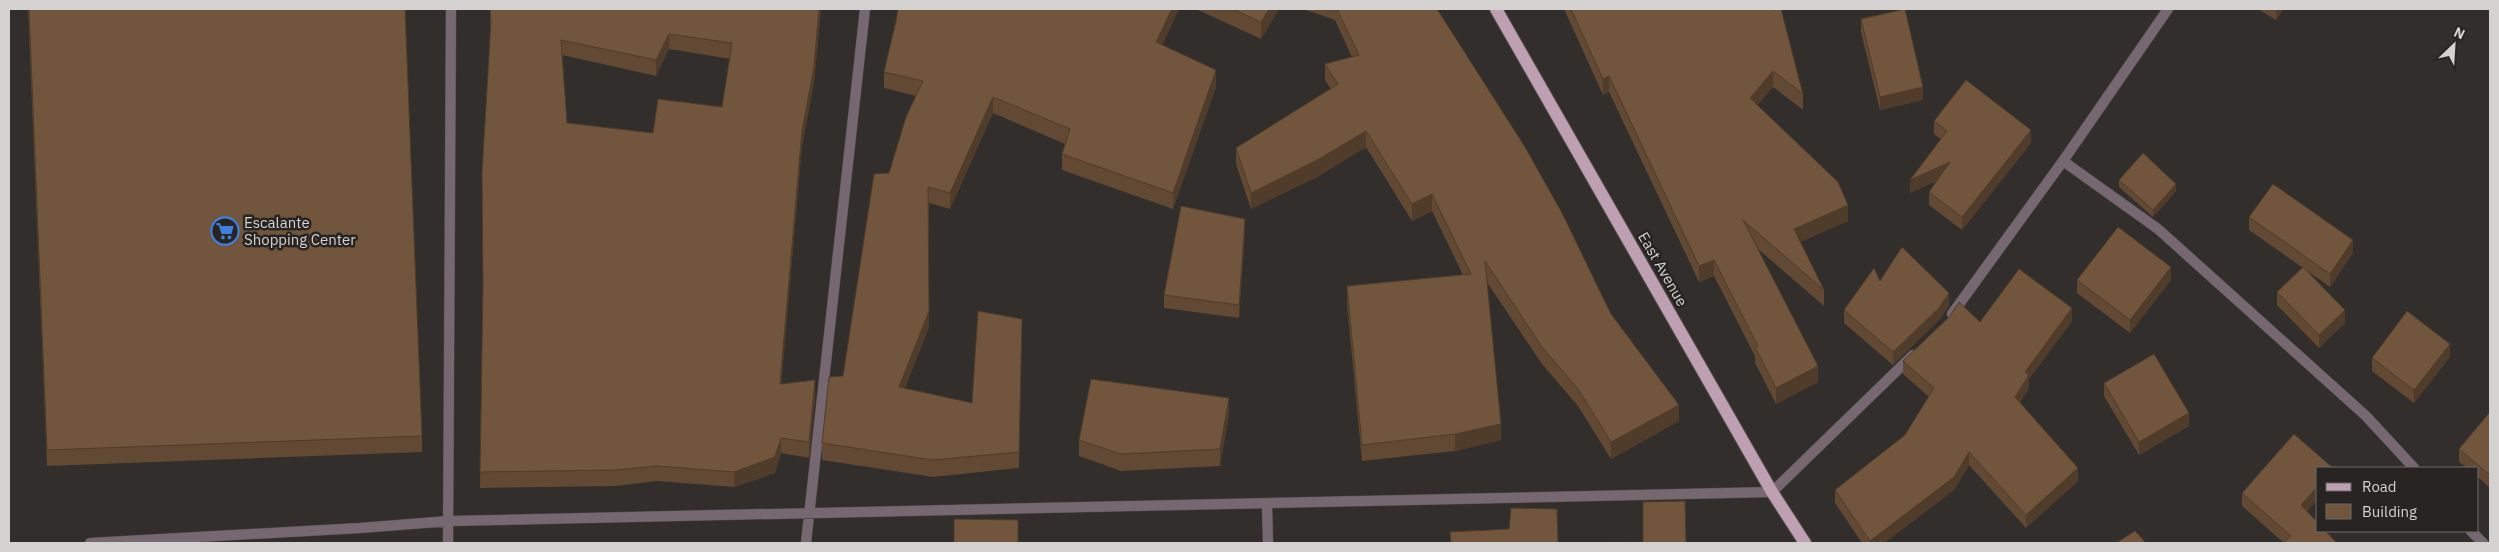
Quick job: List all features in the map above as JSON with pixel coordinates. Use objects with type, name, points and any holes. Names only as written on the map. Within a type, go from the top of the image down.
[{"type":"main road","name":"East Avenue","points":[[1496,9],[1772,492],[1805,543]]},
{"type":"street","points":[[448,543],[452,9]]},
{"type":"street","points":[[806,543],[865,9]]},
{"type":"street","points":[[1944,325],[2063,161],[2168,9]]},
{"type":"street","points":[[2063,161],[2158,229],[2366,416],[2413,467]]},
{"type":"street","points":[[90,543],[351,529],[449,521],[1772,492],[1922,346]]},
{"type":"street","points":[[1267,504],[1268,543]]},
{"type":"street","points":[[2472,532],[2483,543]]},
{"type":"building","name":"Escalante Shopping Center","points":[[29,9],[405,9],[422,436],[47,450]]},
{"type":"building","points":[[490,9],[819,9],[814,67],[802,131],[780,384],[815,380],[809,442],[781,438],[775,457],[734,472],[657,466],[616,470],[480,472],[483,286],[482,172],[491,22]],"holes":[[[669,34],[732,43],[722,107],[658,99],[653,133],[567,123],[561,40],[656,60]]]},
{"type":"building","points":[[898,9],[1172,9],[1156,42],[1216,70],[1173,193],[1062,154],[1070,129],[993,97],[950,193],[928,187],[929,311],[899,387],[972,403],[978,311],[1022,319],[1019,452],[933,460],[822,443],[829,377],[843,376],[874,174],[889,173],[906,117],[923,81],[884,72]]},
{"type":"building","points":[[1232,9],[1269,9],[1261,22]]},
{"type":"building","points":[[1337,9],[1437,9],[1525,147],[1562,213],[1611,314],[1679,405],[1611,442],[1578,389],[1542,347],[1485,261],[1501,424],[1455,434],[1362,445],[1347,286],[1471,274],[1432,194],[1412,204],[1366,131],[1319,159],[1251,193],[1236,148],[1338,84],[1325,64],[1359,55]]},
{"type":"building","points":[[1571,9],[1781,9],[1803,94],[1773,71],[1750,98],[1838,182],[1848,205],[1794,229],[1824,290],[1743,220],[1818,366],[1776,388],[1755,347],[1758,346],[1714,260],[1699,266],[1609,76],[1603,79]]},
{"type":"building","points":[[1905,9],[1923,87],[1880,97],[1861,19]]},
{"type":"building","points":[[1966,80],[2031,130],[1962,217],[1929,192],[1950,162],[1910,180],[1947,131],[1934,121]]},
{"type":"building","points":[[2143,153],[2176,184],[2153,210],[2119,180]]},
{"type":"building","points":[[2273,184],[2353,240],[2330,274],[2249,217]]},
{"type":"building","points":[[1181,206],[1245,219],[1239,305],[1164,295]]},
{"type":"building","points":[[2118,227],[2171,267],[2130,320],[2077,280]]},
{"type":"building","points":[[1902,247],[1949,293],[1939,308],[1893,352],[1844,310],[1874,268],[1880,281]]},
{"type":"building","points":[[2303,267],[2345,310],[2319,335],[2277,292]]},
{"type":"building","points":[[2019,269],[2072,308],[2025,372],[2029,375],[2015,397],[2078,468],[2026,515],[1969,452],[1954,477],[1870,541],[1835,490],[1905,435],[1934,388],[1903,361],[1949,317],[1959,302],[1980,322]]},
{"type":"building","points":[[2407,311],[2450,344],[2414,390],[2372,358]]},
{"type":"building","points":[[2154,354],[2189,413],[2139,442],[2104,383]]},
{"type":"building","points":[[1091,379],[1229,398],[1220,449],[1121,454],[1079,440]]},
{"type":"building","points":[[2490,412],[2490,475],[2459,449]]},
{"type":"building","points":[[2294,434],[2332,467],[2316,467],[2316,488],[2301,505],[2316,521],[2316,532],[2326,532],[2337,543],[2284,543],[2291,536],[2242,493]]},
{"type":"building","points":[[1685,501],[1686,543],[1558,543],[1643,542],[1643,502]]},
{"type":"building","points":[[1511,508],[1557,509],[1558,543],[1451,543],[1450,532],[1509,529]]},
{"type":"building","points":[[954,519],[1018,520],[1018,543],[954,543]]},
{"type":"building","points":[[2135,531],[2146,543],[2116,543]]},
{"type":"place","name":"Escalante Shopping Center","points":[[225,231]]}]
